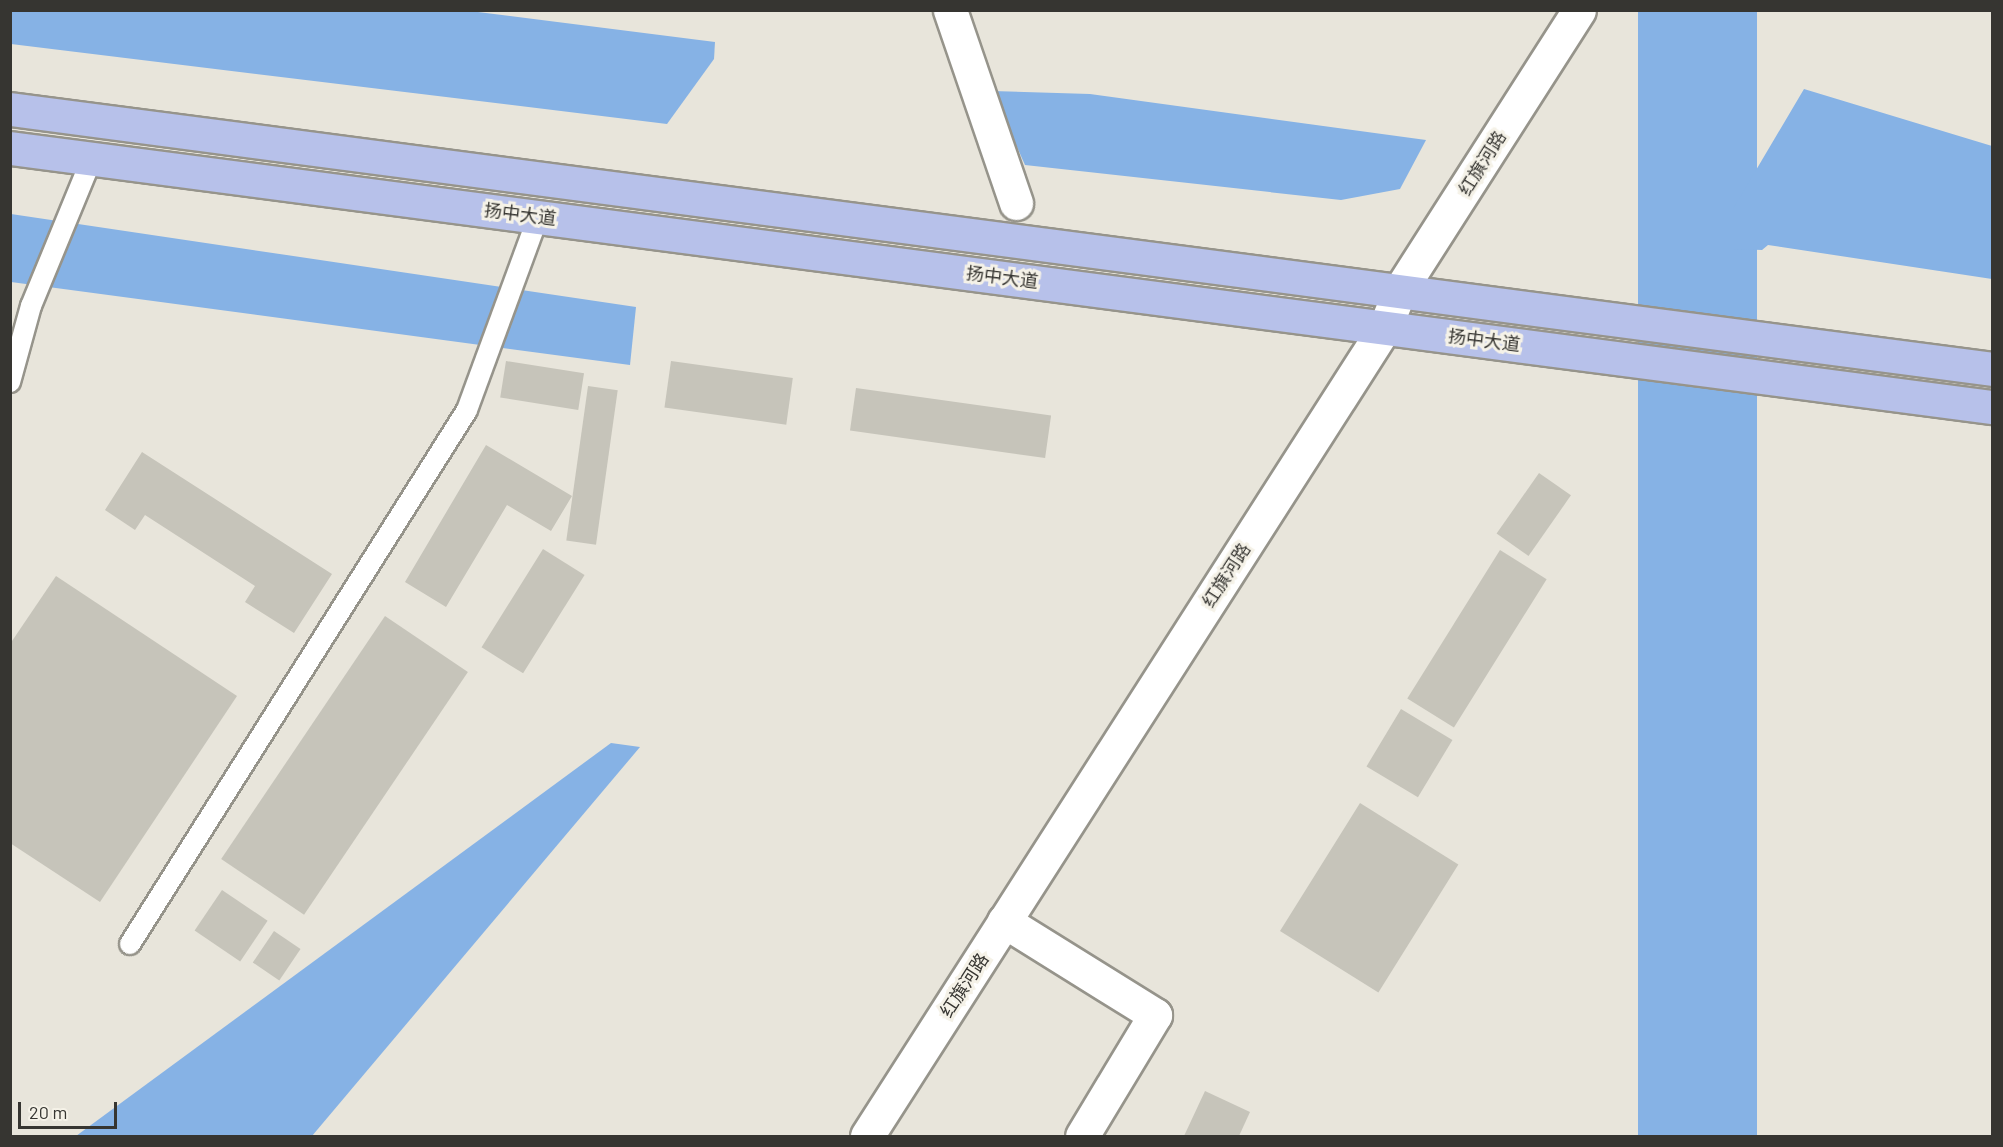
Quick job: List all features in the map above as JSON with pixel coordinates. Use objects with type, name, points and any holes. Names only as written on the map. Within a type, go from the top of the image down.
[{"type":"main road","name":"扬中大道","points":[[10,109],[1992,369]]},
{"type":"main road","name":"扬中大道","points":[[10,148],[1992,407]]},
{"type":"street","points":[[950,10],[1016,203]]},
{"type":"street","name":"红旗河路","points":[[867,1137],[1385,327],[1400,290],[1578,10]]},
{"type":"street","points":[[1005,921],[1155,1015],[1082,1137]]},
{"type":"lane","points":[[10,382],[31,306],[92,158]]},
{"type":"lane","points":[[130,944],[467,410],[538,217]]},
{"type":"water","points":[[11,10],[462,10],[715,42],[714,59],[667,124],[11,44]]},
{"type":"water","points":[[1638,11],[1757,11],[1757,1136],[1638,1136]]},
{"type":"water","points":[[1804,89],[1992,146],[1992,279],[1768,245],[1762,250],[1733,249],[1733,209]]},
{"type":"water","points":[[992,91],[1090,94],[1426,140],[1400,189],[1341,200],[1025,165]]},
{"type":"water","points":[[11,214],[636,307],[630,365],[11,282]]},
{"type":"water","points":[[611,743],[640,747],[312,1136],[76,1136]]},
{"type":"building","points":[[506,361],[584,373],[578,410],[500,398]]},
{"type":"building","points":[[671,361],[793,378],[786,425],[664,408]]},
{"type":"building","points":[[588,386],[618,390],[596,545],[566,540]]},
{"type":"building","points":[[856,388],[1051,415],[1045,458],[850,431]]},
{"type":"building","points":[[486,445],[572,496],[551,531],[507,505],[446,607],[405,582]]},
{"type":"building","points":[[142,452],[332,574],[294,633],[245,602],[255,586],[145,515],[135,530],[105,510]]},
{"type":"building","points":[[1539,473],[1571,495],[1529,556],[1497,534]]},
{"type":"building","points":[[543,549],[585,575],[523,673],[482,647]]},
{"type":"building","points":[[1500,550],[1547,579],[1454,728],[1407,698]]},
{"type":"building","points":[[56,576],[237,696],[100,902],[10,843],[10,644]]},
{"type":"building","points":[[385,616],[468,672],[304,915],[221,859]]},
{"type":"building","points":[[1401,709],[1452,740],[1418,797],[1366,766]]},
{"type":"building","points":[[1360,803],[1458,864],[1378,993],[1280,931]]},
{"type":"building","points":[[222,890],[268,921],[240,961],[195,931]]},
{"type":"building","points":[[274,931],[301,949],[279,980],[253,963]]},
{"type":"building","points":[[1205,1091],[1250,1112],[1239,1136],[1184,1136]]}]
